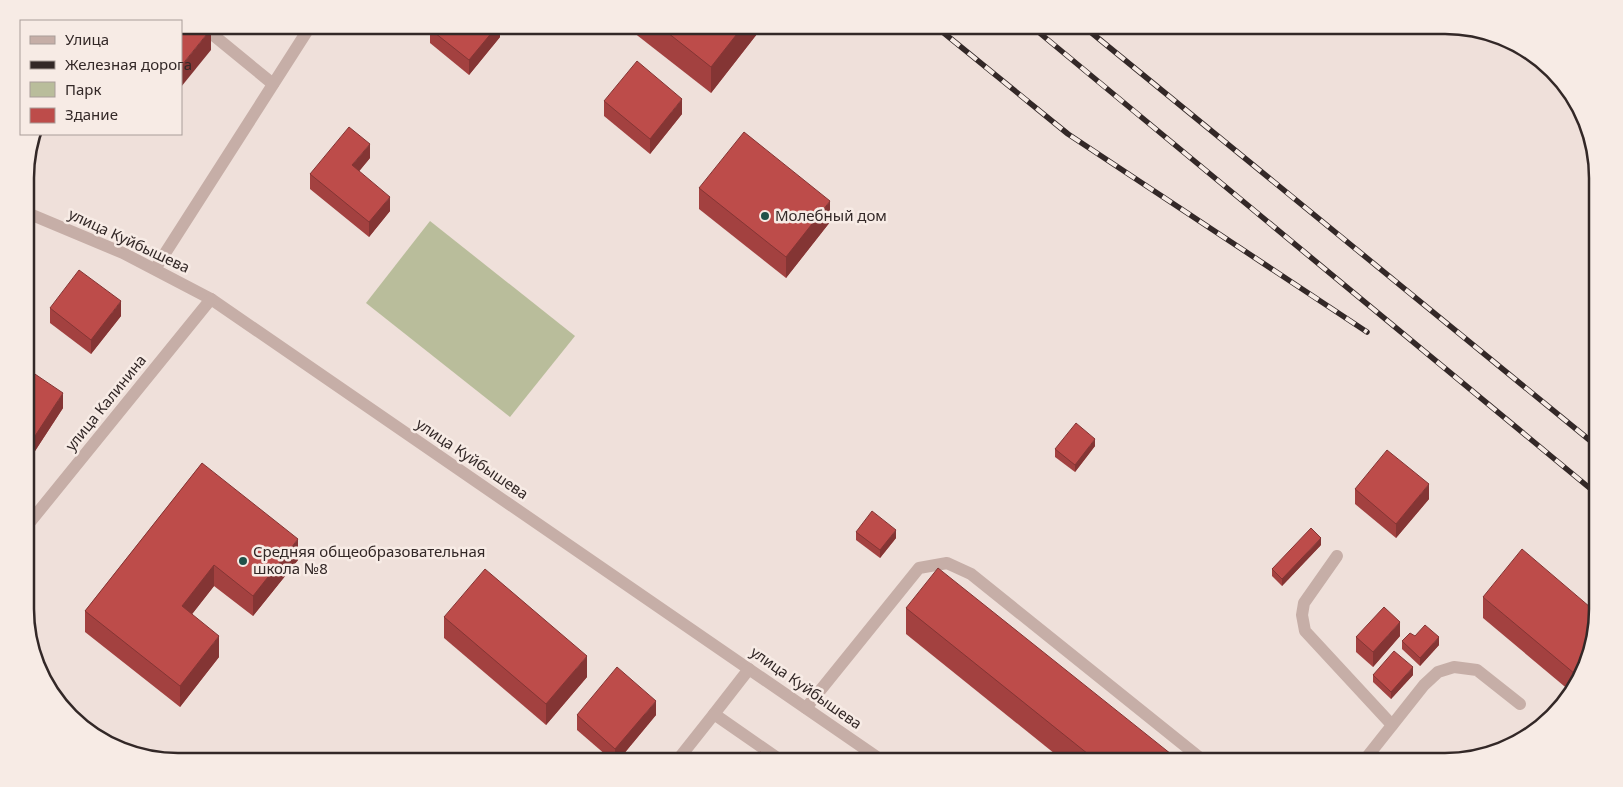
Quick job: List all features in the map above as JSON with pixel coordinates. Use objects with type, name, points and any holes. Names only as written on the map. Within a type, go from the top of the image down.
[{"type":"street","points":[[212,34],[273,84]]},
{"type":"street","points":[[155,269],[305,34]]},
{"type":"street","name":"улица Куйбышева","points":[[34,216],[155,269],[211,299],[871,753]]},
{"type":"street","name":"улица Калинина","points":[[34,517],[211,299]]},
{"type":"street","points":[[1337,556],[1304,603],[1302,615],[1305,631],[1392,725]]},
{"type":"street","points":[[806,708],[919,568],[948,563],[971,574],[1194,753]]},
{"type":"street","points":[[1370,753],[1424,685],[1438,672],[1454,667],[1477,670],[1520,704]]},
{"type":"street","points":[[683,753],[749,669]]},
{"type":"street","points":[[714,714],[770,753]]},
{"type":"green space","points":[[430,221],[575,336],[510,417],[366,303]]},
{"type":"building","points":[[182,34],[207,34],[182,65]]},
{"type":"building","points":[[436,34],[491,34],[469,60]]},
{"type":"building","points":[[669,34],[737,34],[711,67]]},
{"type":"building","points":[[637,61],[682,99],[650,139],[604,101]]},
{"type":"building","points":[[349,127],[370,144],[352,165],[390,197],[369,222],[310,174]]},
{"type":"building","name":"Молебный дом","points":[[744,132],[830,201],[786,257],[699,188]]},
{"type":"building","points":[[79,270],[121,301],[91,340],[50,308]]},
{"type":"building","points":[[34,373],[63,393],[34,435]]},
{"type":"building","points":[[1076,423],[1095,439],[1075,465],[1055,449]]},
{"type":"building","points":[[1387,450],[1429,484],[1396,524],[1355,489]]},
{"type":"building","points":[[202,463],[298,539],[253,596],[214,565],[182,606],[219,636],[180,686],[85,611]]},
{"type":"building","points":[[872,511],[896,530],[880,550],[856,532]]},
{"type":"building","points":[[1311,528],[1321,538],[1282,579],[1272,569]]},
{"type":"building","points":[[1522,549],[1589,606],[1588,628],[1582,656],[1574,673],[1483,597]]},
{"type":"building","points":[[938,568],[1170,753],[1087,753],[906,608]]},
{"type":"building","points":[[485,569],[587,656],[546,704],[444,617]]},
{"type":"building","points":[[1384,607],[1400,622],[1373,652],[1356,637]]},
{"type":"building","points":[[1425,625],[1439,637],[1420,658],[1402,641],[1410,633],[1415,636]]},
{"type":"building","points":[[1394,651],[1413,667],[1391,692],[1373,675]]},
{"type":"building","points":[[617,667],[656,701],[615,749],[577,715]]},
{"type":"railway","points":[[945,34],[1068,134],[1367,332]]},
{"type":"railway","points":[[1041,34],[1589,488]]},
{"type":"railway","points":[[1093,34],[1589,440]]},
{"type":"place","name":"Молебный дом","points":[[765,216]]},
{"type":"place","name":"Средняя общеобразовательная школа №8","points":[[243,561]]}]
